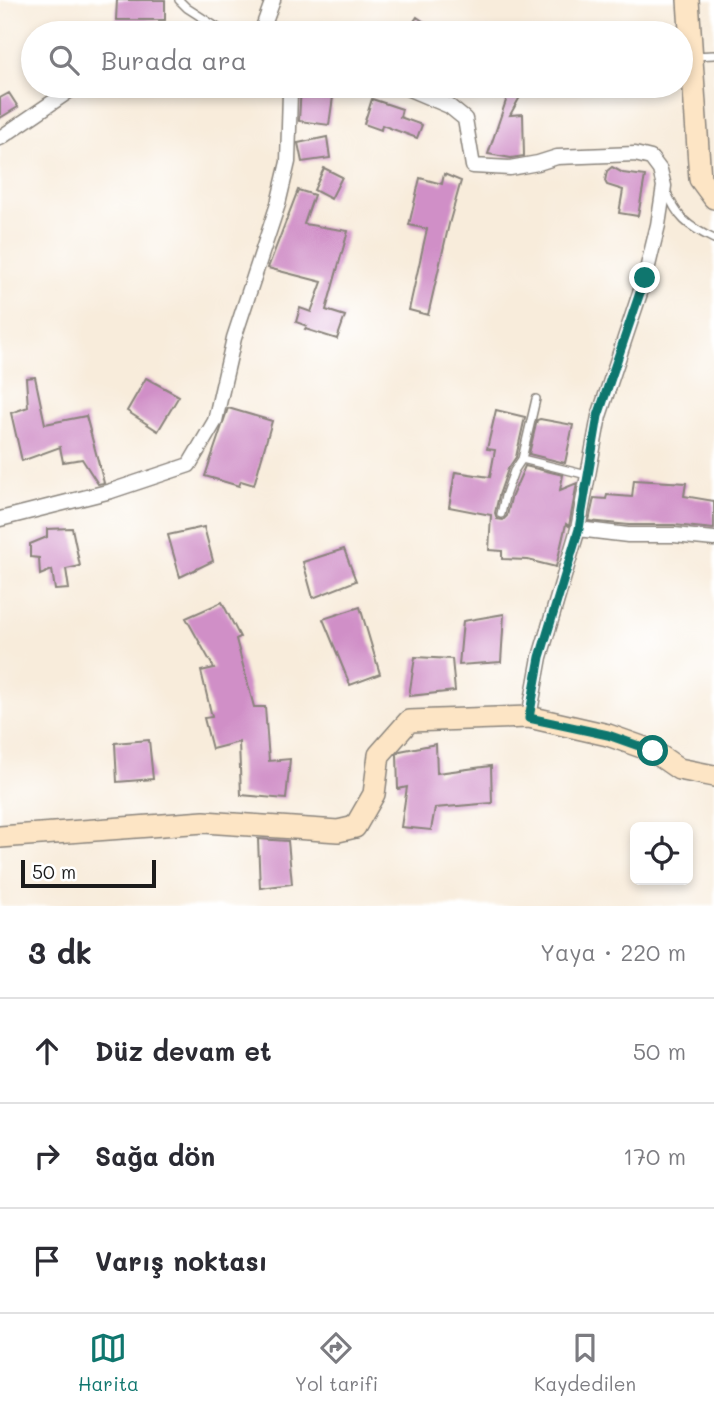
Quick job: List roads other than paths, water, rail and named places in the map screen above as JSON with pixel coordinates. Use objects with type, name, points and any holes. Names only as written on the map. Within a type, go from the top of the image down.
[{"type":"street","points":[[265,21],[273,0]]},
{"type":"street","points":[[688,0],[690,21]]},
{"type":"street","points":[[693,71],[700,179],[714,198]]},
{"type":"street","points":[[0,138],[59,98]]},
{"type":"street","points":[[0,519],[111,491],[188,466],[215,421],[234,338],[278,204],[288,162],[290,98]]},
{"type":"street","points":[[430,98],[449,106],[465,119],[473,166],[510,168],[557,157],[635,155],[651,158],[660,170],[664,186],[645,278],[598,416],[579,529],[540,657],[529,718]]},
{"type":"street","points":[[579,529],[628,536],[674,535],[714,539]]},
{"type":"street","points":[[0,837],[204,822],[338,831],[355,827],[374,794],[379,755],[409,721],[529,718],[608,735],[653,751],[680,769],[714,776]]},
{"type":"lane","points":[[179,0],[207,21]]},
{"type":"lane","points":[[693,56],[714,55]]},
{"type":"lane","points":[[664,186],[680,218],[695,230],[714,239]]},
{"type":"lane","points":[[501,514],[514,471],[522,459],[536,399]]},
{"type":"lane","points":[[522,459],[588,475]]}]
